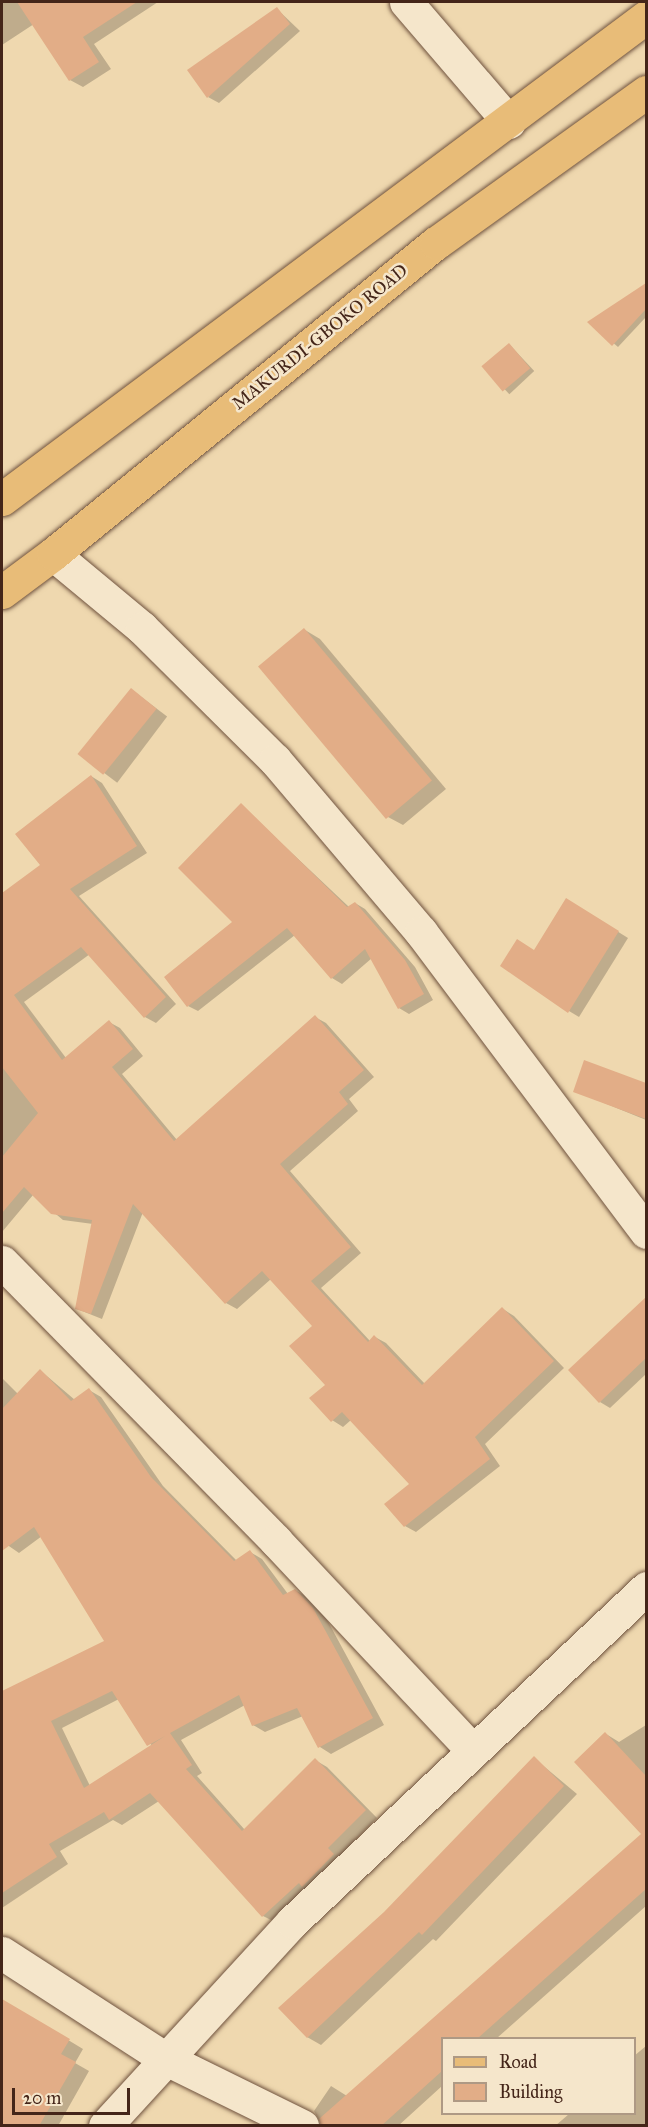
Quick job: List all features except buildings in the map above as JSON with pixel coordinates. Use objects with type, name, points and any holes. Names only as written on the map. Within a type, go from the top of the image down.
[{"type":"main road","points":[[2,499],[509,122],[646,17]]},
{"type":"main road","name":"MAKURDI-GBOKO ROAD","points":[[2,592],[54,554],[436,243],[646,92]]},
{"type":"street","points":[[406,2],[509,122]]},
{"type":"street","points":[[54,554],[142,628],[275,760],[421,933],[646,1232]]},
{"type":"street","points":[[2,1262],[276,1541],[473,1751]]},
{"type":"street","points":[[105,2126],[164,2058],[292,1922],[646,1588]]},
{"type":"street","points":[[2,1953],[164,2058],[302,2126]]}]
